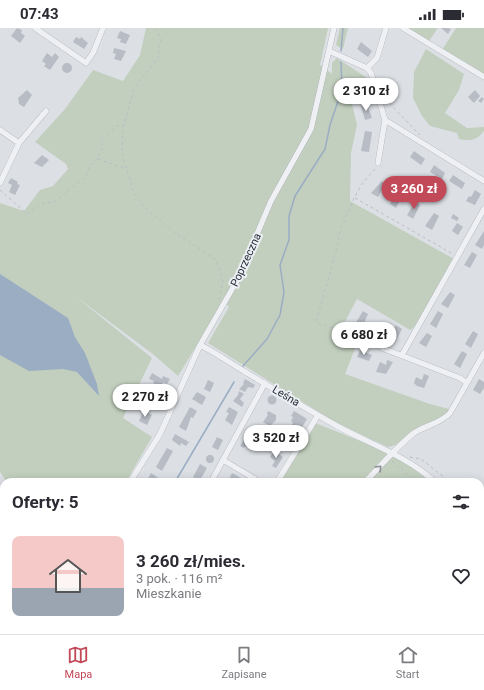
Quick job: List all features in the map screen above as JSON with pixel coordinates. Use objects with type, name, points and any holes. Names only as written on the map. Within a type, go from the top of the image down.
[{"type":"street","points":[[35,28],[86,63],[93,53],[103,28]]},
{"type":"street","name":"Poprzeczna","points":[[132,478],[160,434],[200,345],[238,279],[272,201],[311,129],[334,28]]},
{"type":"street","points":[[367,68],[377,58],[386,28]]},
{"type":"street","points":[[403,28],[484,77]]},
{"type":"street","points":[[329,51],[367,68],[372,73],[385,120],[378,163]]},
{"type":"street","points":[[0,183],[19,143],[46,111]]},
{"type":"street","points":[[385,120],[484,181]]},
{"type":"street","points":[[0,130],[19,143]]},
{"type":"street","points":[[402,355],[484,209]]},
{"type":"street","name":"Leśna","points":[[200,345],[318,415],[384,450],[393,452],[430,478]]},
{"type":"street","points":[[382,348],[460,378],[467,383]]},
{"type":"street","points":[[369,478],[393,452],[414,433],[445,419],[450,413],[484,353]]},
{"type":"street","points":[[213,478],[264,383]]},
{"type":"street","points":[[279,478],[318,415]]},
{"type":"street","points":[[223,460],[253,478]]},
{"type":"path","points":[[156,28],[161,38],[158,50],[160,55],[134,89],[124,125],[122,153],[134,193],[144,207],[174,232],[214,259],[220,270],[223,282],[219,304]]},
{"type":"path","points":[[384,98],[423,137]]},
{"type":"path","points":[[0,190],[27,214],[41,204],[56,201],[86,176],[89,167],[97,159],[102,149],[102,140],[107,134],[117,126],[124,125]]},
{"type":"path","points":[[97,159],[126,169]]},
{"type":"path","points":[[378,163],[354,198],[340,231],[337,248],[316,322],[382,348]]},
{"type":"path","points":[[354,198],[458,257]]},
{"type":"path","points":[[408,456],[421,459],[445,478]]},
{"type":"path","points":[[388,459],[398,465],[411,478]]},
{"type":"green space","points":[[146,28],[328,28],[320,65],[332,74],[332,63],[337,58],[367,78],[372,93],[351,100],[357,125],[351,153],[350,201],[454,259],[414,327],[410,330],[357,299],[342,327],[357,344],[345,374],[430,404],[449,409],[445,415],[409,435],[396,445],[388,447],[338,424],[208,343],[229,307],[224,301],[178,376],[154,355],[75,296],[152,358],[123,418],[152,437],[128,478],[4,478],[0,472],[0,203],[24,211],[40,190],[53,186],[68,169],[66,164],[35,142],[65,109],[93,70],[123,81],[140,55]]},
{"type":"green space","points":[[340,28],[348,28],[343,49],[336,45]]},
{"type":"green space","points":[[407,28],[438,28],[429,41]]},
{"type":"green space","points":[[456,28],[484,28],[484,75],[442,50]]},
{"type":"green space","points":[[426,49],[464,74],[459,90],[445,113],[467,128],[484,127],[484,131],[478,137],[470,140],[459,139],[457,133],[430,126],[422,116],[413,98],[414,72]]},
{"type":"green space","points":[[315,423],[378,448],[392,458],[395,453],[429,478],[282,478]]},
{"type":"water","points":[[0,274],[68,318],[75,337],[85,353],[97,384],[99,396],[77,372],[63,369],[29,371],[0,355]]},
{"type":"building","points":[[17,28],[22,30],[21,33],[25,36],[20,43],[11,36]]},
{"type":"building","points":[[441,28],[449,28],[451,29],[448,34]]},
{"type":"building","points":[[120,31],[130,35],[126,44],[120,42],[121,39],[117,38]]},
{"type":"building","points":[[76,37],[80,39],[81,37],[88,43],[84,49],[73,42]]},
{"type":"building","points":[[361,42],[372,51],[368,57],[357,49]]},
{"type":"building","points":[[114,48],[126,51],[121,61],[114,59],[116,54],[113,53]]},
{"type":"building","points":[[47,53],[52,57],[55,53],[59,57],[50,70],[44,66],[46,64],[42,61]]},
{"type":"building","points":[[65,63],[69,63],[71,64],[71,72],[65,73],[62,70],[62,66]]},
{"type":"building","points":[[27,90],[32,95],[24,107],[19,104],[18,98]]},
{"type":"building","points":[[475,90],[480,96],[474,103],[468,97]]},
{"type":"building","points":[[482,97],[484,99],[481,103],[478,101]]},
{"type":"building","points":[[367,104],[372,118],[365,120],[361,106]]},
{"type":"building","points":[[365,131],[372,132],[369,152],[361,151]]},
{"type":"building","points":[[414,151],[425,159],[421,165],[410,157]]},
{"type":"building","points":[[42,155],[49,160],[42,167],[34,163]]},
{"type":"building","points":[[434,165],[445,173],[442,179],[430,172]]},
{"type":"building","points":[[453,175],[465,183],[462,189],[449,181]]},
{"type":"building","points":[[11,178],[20,185],[15,195],[9,192],[12,185],[8,183]]},
{"type":"building","points":[[382,181],[385,184],[378,197],[371,193]]},
{"type":"building","points":[[475,190],[481,194],[475,205],[466,201],[469,196],[471,197]]},
{"type":"building","points":[[398,191],[403,194],[396,208],[390,204]]},
{"type":"building","points":[[415,202],[420,205],[413,219],[407,215]]},
{"type":"building","points":[[434,213],[439,216],[432,230],[425,226]]},
{"type":"building","points":[[453,214],[459,218],[457,221],[451,218]]},
{"type":"building","points":[[457,223],[463,227],[458,235],[452,231]]},
{"type":"building","points":[[484,231],[484,245],[482,249],[475,245]]},
{"type":"building","points":[[472,252],[477,255],[470,268],[464,265]]},
{"type":"building","points":[[450,292],[455,295],[448,308],[441,304]]},
{"type":"building","points":[[363,311],[368,314],[362,328],[355,324]]},
{"type":"building","points":[[438,311],[443,314],[436,328],[430,324]]},
{"type":"building","points":[[396,325],[402,329],[395,342],[388,337]]},
{"type":"building","points":[[473,331],[478,334],[471,348],[465,344]]},
{"type":"building","points":[[427,333],[432,336],[426,347],[419,343]]},
{"type":"building","points":[[360,350],[372,355],[369,361],[357,357]]},
{"type":"building","points":[[462,351],[467,354],[460,368],[454,364]]},
{"type":"building","points":[[387,360],[393,362],[386,374],[376,372],[380,362],[386,365]]},
{"type":"building","points":[[152,373],[162,379],[163,376],[170,379],[167,384],[163,382],[161,387],[149,379]]},
{"type":"building","points":[[424,374],[429,376],[424,388],[417,386],[414,383],[416,377],[422,380]]},
{"type":"building","points":[[245,379],[255,385],[253,388],[248,387],[245,392],[239,389],[244,384]]},
{"type":"building","points":[[479,379],[484,382],[484,388],[480,394],[473,390]]},
{"type":"building","points":[[208,380],[214,383],[210,392],[204,389]]},
{"type":"building","points":[[239,391],[244,394],[240,399],[244,403],[242,407],[233,401],[238,395]]},
{"type":"building","points":[[156,392],[162,395],[157,406],[150,403]]},
{"type":"building","points":[[197,392],[206,397],[202,405],[192,399]]},
{"type":"building","points":[[272,395],[277,400],[272,405],[267,400]]},
{"type":"building","points":[[190,407],[197,411],[193,418],[191,417],[186,431],[179,427]]},
{"type":"building","points":[[229,407],[238,412],[232,425],[225,420],[229,413],[226,412]]},
{"type":"building","points":[[144,410],[152,415],[147,425],[139,421]]},
{"type":"building","points":[[268,411],[276,415],[276,420],[270,426],[263,422],[268,415]]},
{"type":"building","points":[[294,411],[307,419],[299,432],[292,425],[293,423],[291,421],[293,417],[291,416]]},
{"type":"building","points":[[175,434],[189,442],[186,446],[181,443],[180,446],[172,440]]},
{"type":"building","points":[[247,435],[253,439],[248,448],[245,446],[244,448],[240,446]]},
{"type":"building","points":[[217,437],[223,440],[218,450],[212,447]]},
{"type":"building","points":[[283,438],[291,444],[287,451],[282,448],[280,441]]},
{"type":"building","points":[[167,448],[173,451],[162,471],[156,467]]},
{"type":"building","points":[[274,451],[283,457],[276,468],[272,466],[275,461],[270,457]]},
{"type":"building","points":[[208,455],[212,455],[214,459],[212,463],[208,463],[206,461],[206,457]]},
{"type":"building","points":[[200,464],[207,468],[201,478],[193,477]]},
{"type":"building","points":[[151,473],[158,478],[148,478]]},
{"type":"building","points":[[232,473],[241,478],[230,478]]},
{"type":"waterway","points":[[341,51],[343,28]]},
{"type":"waterway","points":[[243,366],[267,339],[280,315],[284,292],[280,265],[289,240],[289,216],[295,196],[325,149],[330,125],[342,89],[341,62]]},
{"type":"waterway","points":[[177,478],[234,382]]}]
